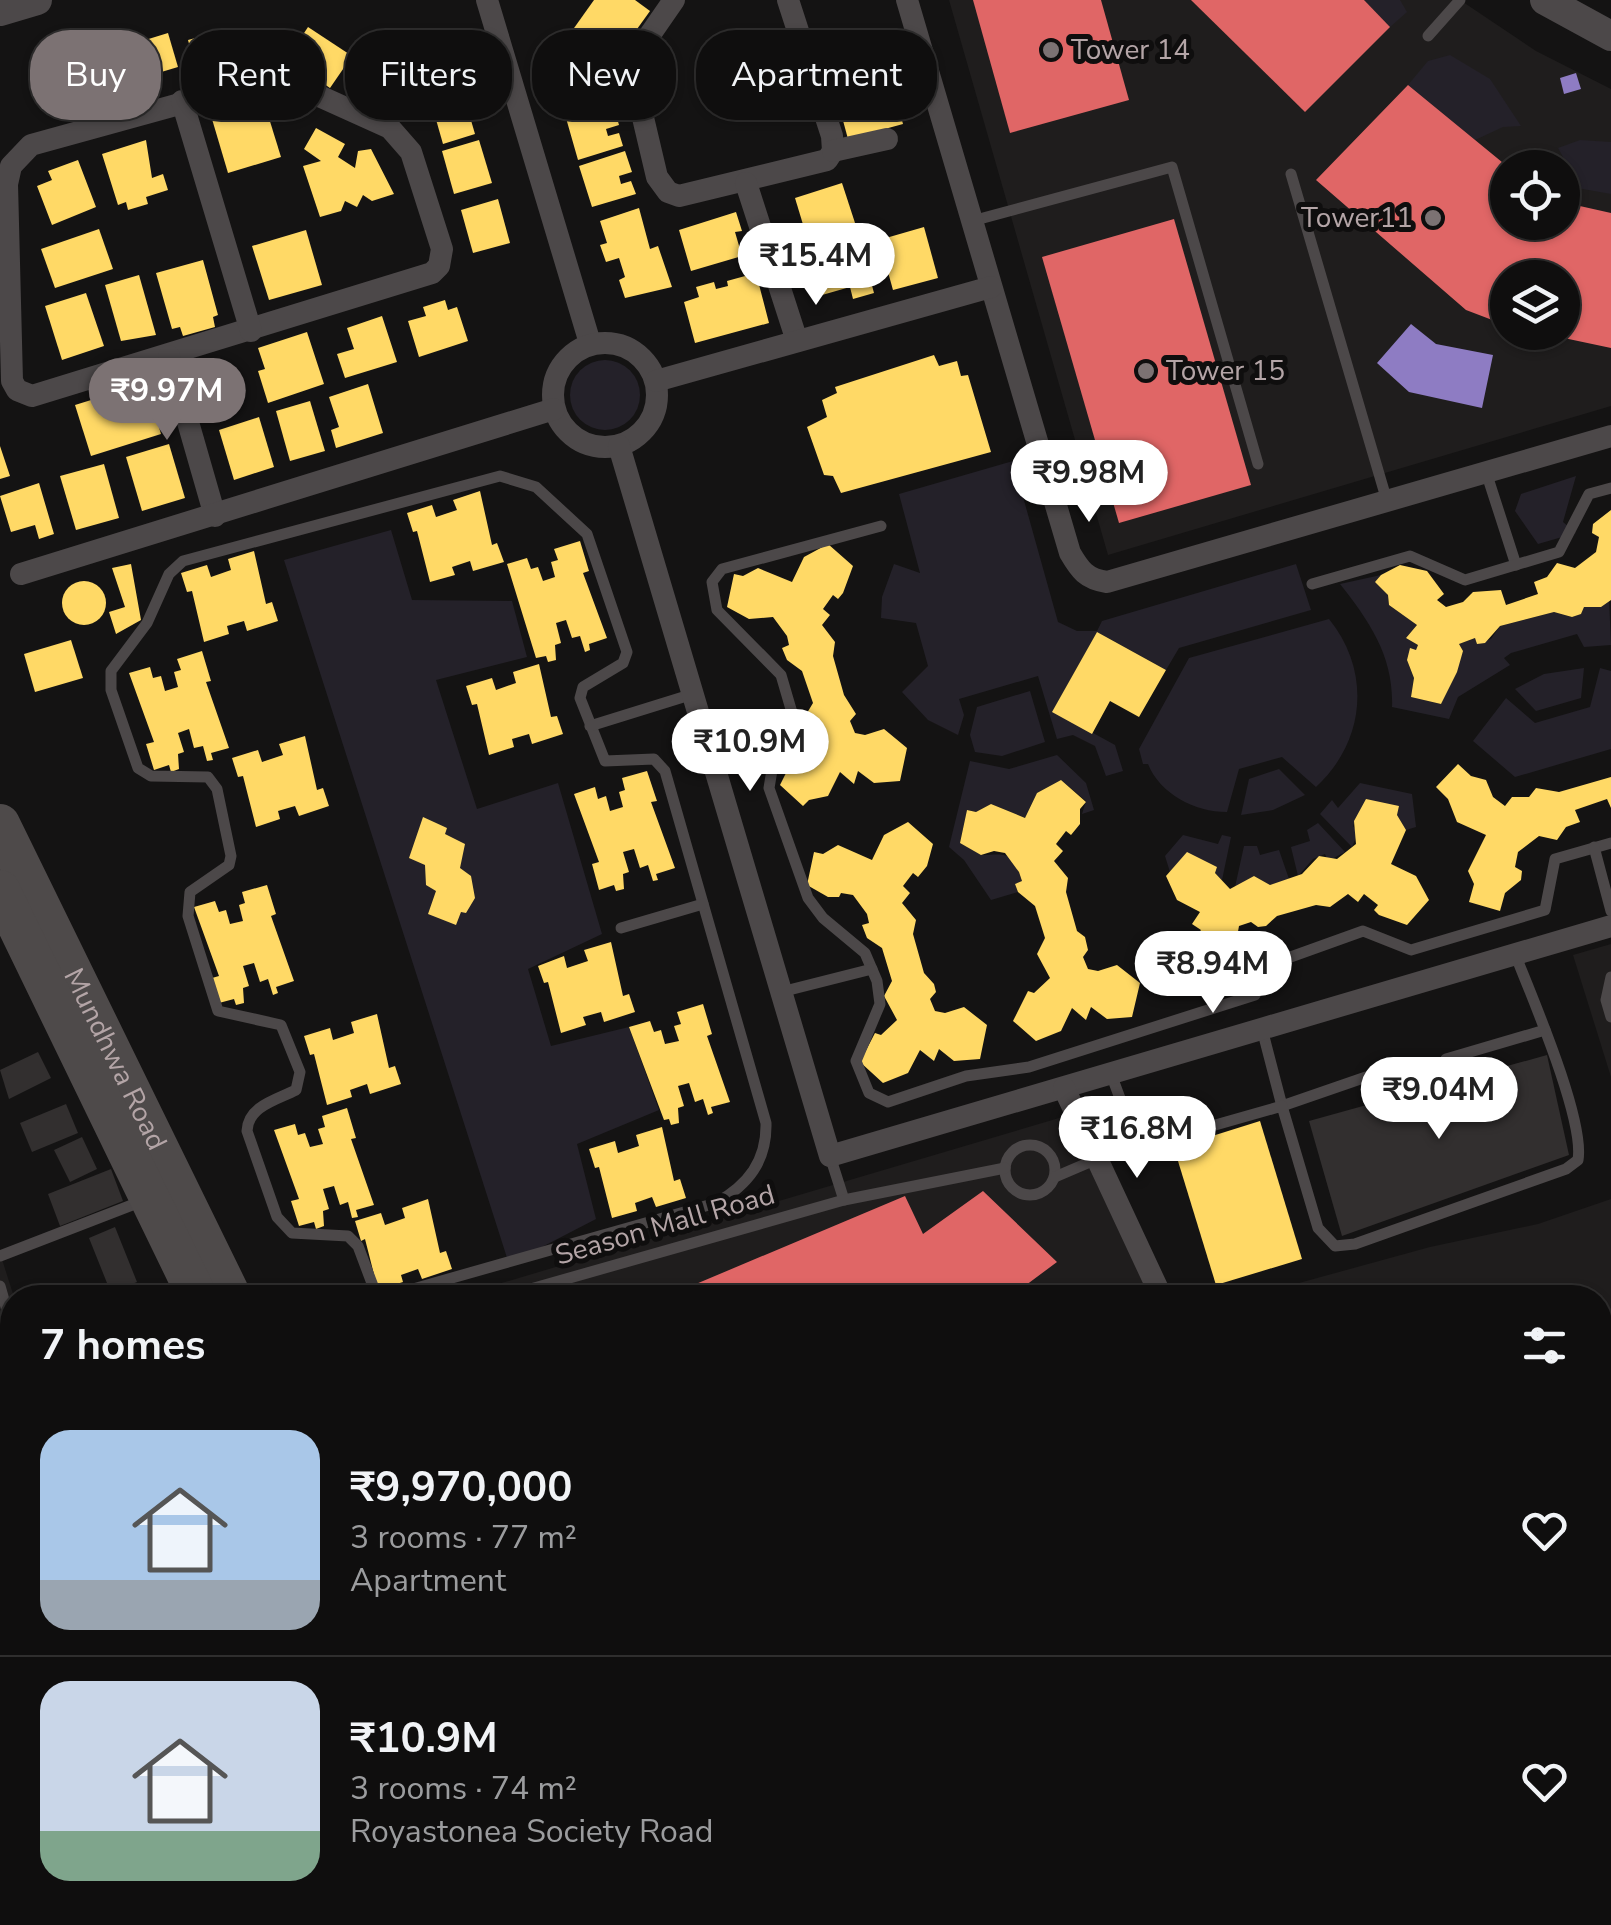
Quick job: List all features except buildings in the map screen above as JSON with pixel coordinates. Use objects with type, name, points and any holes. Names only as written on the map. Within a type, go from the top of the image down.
[{"type":"highway","name":"Mundhwa Road","points":[[0,824],[226,1285]]},
{"type":"highway","name":"Mundhwa Road","points":[[0,890],[192,1285]]},
{"type":"street","points":[[0,11],[38,0]]},
{"type":"street","points":[[487,0],[590,343]]},
{"type":"street","points":[[674,0],[638,52],[632,71],[656,177],[668,192],[679,196],[746,183],[827,160],[832,151],[832,136],[788,0]]},
{"type":"street","points":[[906,0],[1070,553],[1080,571],[1093,580],[1106,582],[1611,436]]},
{"type":"street","points":[[1545,0],[1611,36]]},
{"type":"street","points":[[181,101],[32,145],[12,166],[7,184],[12,381],[17,390],[32,396],[251,331],[432,273],[440,266],[442,249],[411,152],[390,128],[325,99]]},
{"type":"street","points":[[188,120],[251,331]]},
{"type":"street","points":[[832,151],[887,139]]},
{"type":"street","points":[[746,183],[797,341]]},
{"type":"street","points":[[656,381],[991,286]]},
{"type":"street","points":[[590,343],[628,348],[640,356],[656,381],[656,410],[649,424],[619,446],[582,443],[570,434],[554,409],[554,380],[561,366],[590,343]]},
{"type":"street","points":[[168,356],[215,516]]},
{"type":"street","points":[[21,574],[554,409]]},
{"type":"street","points":[[619,446],[664,562],[693,694],[830,1156],[1611,926]]},
{"type":"street","points":[[1064,1088],[1156,1285]]},
{"type":"lane","points":[[1428,36],[1460,0]]},
{"type":"lane","points":[[972,222],[1172,167],[1258,464]]},
{"type":"lane","points":[[1291,174],[1387,500]]},
{"type":"lane","points":[[1486,472],[1516,565]]},
{"type":"lane","points":[[373,1285],[358,1246],[348,1236],[292,1232],[283,1227],[247,1131],[248,1120],[252,1112],[296,1090],[300,1072],[281,1025],[218,1011],[188,916],[190,892],[229,864],[232,856],[216,789],[208,777],[151,776],[138,768],[111,690],[111,671],[147,623],[168,574],[182,561],[500,476],[536,488],[587,534],[624,636],[623,663],[583,687],[580,698],[605,761],[660,763],[766,1123],[767,1149],[742,1188],[716,1203],[431,1285]]},
{"type":"lane","points":[[1312,584],[1410,556],[1465,580],[1559,552],[1589,494],[1611,488]]},
{"type":"lane","points":[[881,526],[722,569],[712,582],[717,610],[781,675],[793,716],[773,764],[769,788],[808,898],[822,918],[865,953],[872,969],[880,1004],[856,1061],[869,1093],[888,1102],[966,1076],[1029,1066],[1255,995],[1272,964],[1364,930],[1411,950],[1545,910],[1555,858],[1611,842]]},
{"type":"lane","points":[[590,726],[693,694]]},
{"type":"lane","points":[[1594,848],[1611,911]]},
{"type":"lane","points":[[621,928],[703,904]]},
{"type":"lane","points":[[1262,1029],[1318,1228],[1335,1246],[1354,1244],[1566,1169],[1578,1160],[1580,1148],[1545,1030],[1515,954]]},
{"type":"lane","points":[[781,992],[872,969]]},
{"type":"lane","points":[[1611,977],[1606,1000],[1611,1017]]},
{"type":"lane","points":[[1446,1059],[1545,1030]]},
{"type":"lane","points":[[1112,1074],[1138,1147],[1282,1106],[1366,1077]]},
{"type":"lane","points":[[1055,1176],[1053,1160],[1034,1145],[1012,1153],[1005,1168],[1009,1184],[1030,1196],[1046,1190],[1055,1176],[1098,1158]]},
{"type":"lane","points":[[830,1156],[844,1200]]},
{"type":"lane","name":"Season Mall Road","points":[[545,1285],[844,1200],[1005,1168]]},
{"type":"lane","points":[[0,1256],[150,1198]]},
{"type":"shaded area","points":[[949,0],[1460,0],[1536,51],[1611,89],[1611,406],[1108,555]]},
{"type":"shaded area","points":[[1364,0],[1400,0],[1407,12],[1390,27]]},
{"type":"shaded area","points":[[1450,55],[1490,79],[1521,126],[1503,127],[1475,140],[1408,85],[1428,61]]},
{"type":"shaded area","points":[[1580,140],[1611,142],[1611,194],[1580,188],[1580,150],[1558,148]]},
{"type":"shaded area","points":[[605,360],[629,371],[640,395],[629,419],[605,430],[581,419],[570,395],[581,371]]},
{"type":"shaded area","points":[[1013,461],[1058,622],[1077,631],[1097,631],[1102,621],[1296,564],[1311,610],[1179,648],[1166,670],[1097,632],[1053,711],[1115,745],[1123,771],[1106,776],[1095,746],[1073,735],[1057,739],[1038,676],[959,699],[964,715],[958,735],[928,720],[902,692],[928,666],[916,623],[881,618],[882,597],[894,564],[920,573],[899,494]]},
{"type":"shaded area","points":[[1576,476],[1563,522],[1576,533],[1538,544],[1515,511],[1521,494]]},
{"type":"shaded area","points":[[391,530],[412,600],[512,601],[527,657],[436,680],[477,809],[558,783],[602,934],[528,969],[551,1046],[629,1027],[659,1110],[577,1144],[596,1219],[509,1264],[284,560]]},
{"type":"shaded area","points":[[1381,575],[1375,582],[1388,595],[1389,605],[1417,625],[1406,638],[1418,645],[1416,650],[1410,649],[1407,660],[1414,678],[1411,697],[1441,704],[1463,651],[1459,644],[1475,638],[1477,644],[1491,639],[1500,626],[1554,612],[1572,617],[1581,614],[1584,607],[1601,607],[1609,598],[1611,645],[1584,647],[1577,634],[1511,653],[1504,658],[1510,665],[1458,697],[1449,719],[1392,707],[1389,672],[1378,641],[1340,584]]},
{"type":"shaded area","points":[[1329,619],[1352,661],[1357,706],[1345,749],[1316,787],[1282,757],[1239,769],[1227,812],[1215,811],[1180,799],[1161,784],[1148,764],[1143,764],[1139,749],[1189,658]]},
{"type":"shaded area","points":[[1584,668],[1581,698],[1536,711],[1515,689],[1544,674]]},
{"type":"shaded area","points":[[1600,668],[1611,671],[1611,749],[1515,777],[1473,741],[1506,698],[1535,723],[1590,707]]},
{"type":"shaded area","points":[[1030,691],[1045,742],[1002,756],[975,752],[970,735],[977,707]]},
{"type":"shaded area","points":[[1057,755],[1086,783],[1094,810],[1082,814],[1086,801],[1061,780],[1037,793],[1025,818],[991,804],[976,812],[967,810],[960,843],[982,855],[1011,859],[1022,881],[1015,884],[1018,892],[991,900],[964,860],[949,847],[970,761],[1009,769]]},
{"type":"shaded area","points":[[1279,769],[1305,795],[1273,810],[1241,815],[1249,779]]},
{"type":"shaded area","points":[[1360,783],[1412,794],[1416,827],[1406,830],[1397,815],[1399,806],[1357,816],[1353,826],[1358,833],[1352,847],[1320,814],[1332,800],[1338,808]]},
{"type":"shaded area","points":[[1318,823],[1345,852],[1328,861],[1325,854],[1313,859],[1298,876],[1291,847],[1310,841],[1307,830]]},
{"type":"shaded area","points":[[1183,835],[1218,844],[1222,835],[1231,837],[1222,880],[1215,873],[1217,867],[1187,853],[1170,872],[1165,856]]},
{"type":"shaded area","points":[[1244,846],[1257,846],[1260,855],[1279,850],[1289,879],[1270,885],[1254,876],[1235,887]]},
{"type":"shaded area","points":[[1611,944],[1611,1077],[1573,955]]},
{"type":"shaded area","points":[[1076,1113],[1168,1285],[495,1285]]},
{"type":"shaded area","points":[[1611,1199],[1611,1285],[1292,1285],[1430,1247],[1538,1224]]},
{"type":"shaded area","points":[[0,1253],[10,1285],[0,1285]]},
{"type":"place","name":"Tower 14","points":[[1051,50]]},
{"type":"place","name":"Tower11","points":[[1433,218]]},
{"type":"place","name":"Tower 15","points":[[1146,371]]}]
